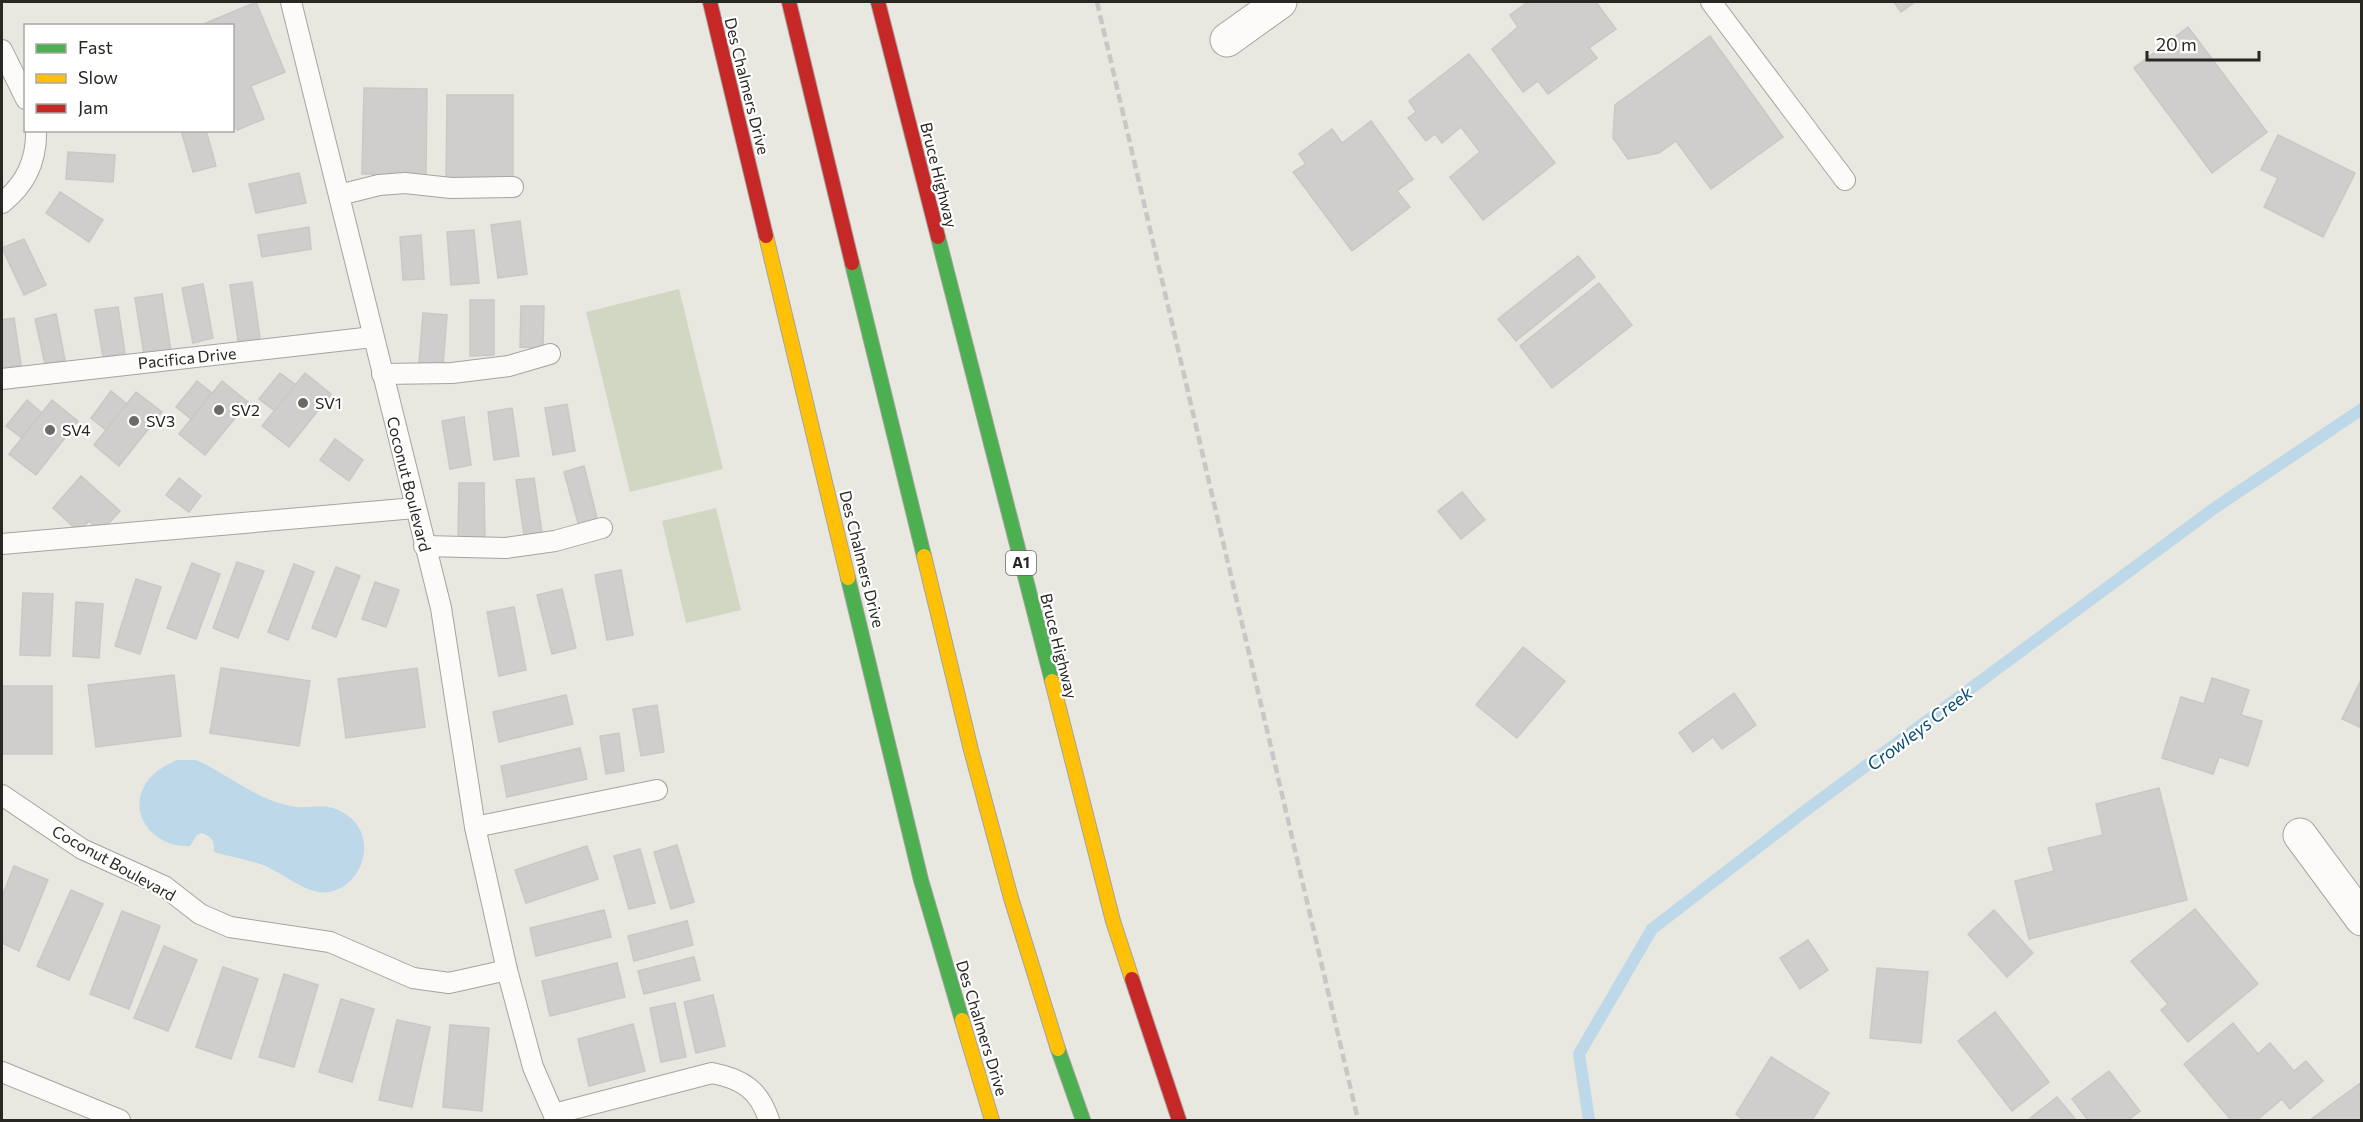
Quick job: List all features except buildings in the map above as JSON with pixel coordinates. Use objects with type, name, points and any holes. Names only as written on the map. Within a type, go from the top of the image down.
[{"type":"main road","name":"Des Chalmers Drive","points":[[710,2],[921,880],[992,1120]]},
{"type":"main road","points":[[789,2],[971,750],[1011,898],[1083,1120]]},
{"type":"main road","name":"Bruce Highway","points":[[878,2],[1113,921],[1179,1120]]},
{"type":"street","points":[[1227,40],[1280,2]]},
{"type":"street","points":[[2300,835],[2361,919]]},
{"type":"lane","name":"Coconut Boulevard","points":[[291,2],[441,608],[476,827],[507,970],[533,1067],[555,1117]]},
{"type":"lane","points":[[1711,2],[1845,180]]},
{"type":"lane","points":[[2,50],[24,95]]},
{"type":"lane","points":[[2,203],[12,195],[28,174],[37,147],[36,132]]},
{"type":"lane","points":[[339,195],[380,185],[405,183],[451,188],[513,188]]},
{"type":"lane","name":"Pacifica Drive","points":[[2,379],[373,337]]},
{"type":"lane","points":[[382,374],[452,373],[509,366],[550,354]]},
{"type":"lane","points":[[2,544],[415,508]]},
{"type":"lane","points":[[424,546],[506,548],[555,542],[602,528]]},
{"type":"lane","points":[[476,827],[657,790]]},
{"type":"lane","name":"Coconut Boulevard","points":[[2,795],[82,849],[164,886],[200,914],[230,927],[330,942],[413,978],[449,983],[507,970]]},
{"type":"lane","points":[[2,1072],[120,1120]]},
{"type":"lane","points":[[555,1117],[712,1074],[734,1077],[752,1090],[764,1106],[770,1120]]},
{"type":"green space","points":[[679,289],[723,469],[630,492],[586,312]]},
{"type":"green space","points":[[716,508],[741,610],[686,623],[662,521]]},
{"type":"water","points":[[177,760],[195,760],[205,764],[254,793],[275,802],[294,807],[324,807],[339,810],[357,824],[362,835],[363,859],[358,871],[341,888],[321,892],[304,887],[263,865],[214,852],[212,840],[202,833],[197,835],[190,846],[164,841],[146,825],[141,814],[140,802],[142,790],[150,778]]},
{"type":"waterway","name":"Crowleys Creek","points":[[1589,1120],[1579,1054],[1652,929],[1805,811],[2216,507],[2362,409]]},
{"type":"railway","points":[[1097,2],[1358,1120]]},
{"type":"traffic: fast","points":[[938,237],[1052,681]]},
{"type":"traffic: fast","points":[[852,263],[924,556]]},
{"type":"traffic: fast","points":[[848,578],[921,880],[962,1020]]},
{"type":"traffic: fast","points":[[1058,1049],[1083,1120]]},
{"type":"traffic: slow","points":[[766,236],[848,578]]},
{"type":"traffic: slow","points":[[924,556],[971,750],[1011,898],[1058,1049]]},
{"type":"traffic: slow","points":[[1052,681],[1113,921],[1132,979]]},
{"type":"traffic: slow","points":[[962,1020],[992,1120]]},
{"type":"traffic: jam","points":[[710,2],[766,236]]},
{"type":"traffic: jam","points":[[789,2],[852,263]]},
{"type":"traffic: jam","points":[[878,2],[938,237]]},
{"type":"traffic: jam","points":[[1132,979],[1179,1120]]},
{"type":"place","name":"SV1","points":[[303,403]]},
{"type":"place","name":"SV2","points":[[219,410]]},
{"type":"place","name":"SV3","points":[[134,421]]},
{"type":"place","name":"SV4","points":[[50,430]]}]
